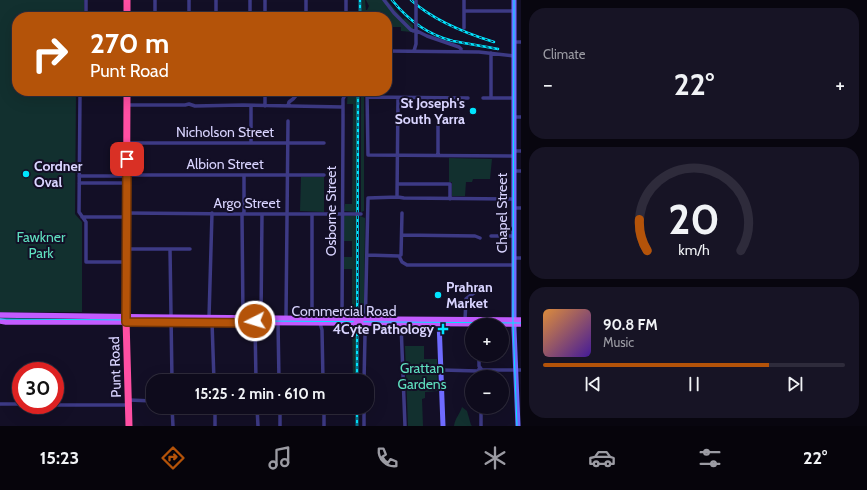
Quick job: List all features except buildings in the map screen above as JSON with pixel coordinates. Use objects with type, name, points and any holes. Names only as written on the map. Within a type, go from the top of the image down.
[{"type":"highway","points":[[127,0],[127,12]]},
{"type":"highway","name":"Punt Road","points":[[127,96],[126,319],[129,426]]},
{"type":"main road","name":"Commercial Road","points":[[0,315],[320,323],[465,320]]},
{"type":"main road","points":[[49,316],[49,323]]},
{"type":"main road","name":"Commercial Road","points":[[210,320],[243,318],[342,318],[402,324],[465,324]]},
{"type":"main road","name":"Commercial Road","points":[[0,321],[73,323],[126,319]]},
{"type":"main road","name":"Commercial Road","points":[[509,322],[521,320]]},
{"type":"main road","name":"Commercial Road","points":[[509,322],[521,324]]},
{"type":"street","points":[[86,0],[86,12]]},
{"type":"street","points":[[155,0],[155,12]]},
{"type":"street","points":[[189,0],[189,12]]},
{"type":"street","points":[[216,0],[216,12]]},
{"type":"street","points":[[250,0],[250,12]]},
{"type":"street","points":[[265,0],[265,12]]},
{"type":"street","points":[[306,0],[306,12]]},
{"type":"street","points":[[346,0],[346,12]]},
{"type":"street","points":[[384,0],[400,20],[411,30],[416,30],[427,36],[461,49]]},
{"type":"street","points":[[414,51],[416,44],[416,0]]},
{"type":"street","points":[[464,0],[464,28]]},
{"type":"street","name":"Chapel Street","points":[[514,0],[514,322],[519,394],[518,426]]},
{"type":"street","points":[[464,11],[514,11]]},
{"type":"street","points":[[514,42],[521,42]]},
{"type":"street","points":[[392,51],[472,52],[514,56]]},
{"type":"street","points":[[491,53],[491,98]]},
{"type":"street","points":[[80,96],[79,212],[86,222],[86,262],[126,262]]},
{"type":"street","points":[[265,96],[265,106]]},
{"type":"street","points":[[290,106],[296,96]]},
{"type":"street","name":"Osborne Street","points":[[342,318],[342,214],[345,96]]},
{"type":"street","points":[[468,98],[367,98],[367,155],[438,156],[514,154],[521,151]]},
{"type":"street","points":[[397,197],[398,98]]},
{"type":"street","points":[[483,98],[514,98]]},
{"type":"street","points":[[127,105],[344,105]]},
{"type":"street","points":[[251,106],[251,143]]},
{"type":"street","points":[[514,117],[521,117]]},
{"type":"street","points":[[286,318],[288,121]]},
{"type":"street","points":[[438,124],[438,156]]},
{"type":"street","name":"Nicholson Street","points":[[127,143],[324,143]]},
{"type":"street","points":[[514,171],[521,171]]},
{"type":"street","points":[[243,318],[244,175]]},
{"type":"street","name":"Albion Street","points":[[127,178],[244,175],[324,175]]},
{"type":"street","points":[[79,176],[118,176],[127,178]]},
{"type":"street","points":[[118,176],[118,183]]},
{"type":"street","points":[[79,183],[118,183],[127,178]]},
{"type":"street","points":[[397,184],[450,184],[450,199]]},
{"type":"street","points":[[364,374],[362,321],[367,256],[368,198],[514,198]]},
{"type":"street","points":[[514,208],[521,208]]},
{"type":"street","points":[[402,213],[400,256],[402,262],[406,264],[514,265]]},
{"type":"street","points":[[212,214],[210,320],[214,374]]},
{"type":"street","name":"Argo Street","points":[[82,217],[212,214],[368,214]]},
{"type":"street","points":[[261,318],[262,214]]},
{"type":"street","points":[[312,214],[312,318]]},
{"type":"street","points":[[402,235],[475,236],[480,238]]},
{"type":"street","points":[[491,236],[514,236]]},
{"type":"street","points":[[126,249],[190,249]]},
{"type":"street","points":[[170,249],[172,374]]},
{"type":"street","points":[[367,256],[400,256]]},
{"type":"street","points":[[514,258],[521,258]]},
{"type":"street","points":[[466,318],[466,299],[475,292]]},
{"type":"street","points":[[255,321],[256,374]]},
{"type":"street","points":[[278,321],[279,374]]},
{"type":"street","points":[[320,323],[322,330],[323,374]]},
{"type":"street","points":[[439,323],[443,426]]},
{"type":"street","points":[[402,324],[405,426]]},
{"type":"street","points":[[479,362],[479,369]]},
{"type":"street","points":[[442,370],[518,370]]},
{"type":"street","points":[[64,405],[146,402]]},
{"type":"street","points":[[0,404],[12,404]]},
{"type":"street","points":[[172,414],[173,426]]},
{"type":"street","points":[[215,414],[215,426]]},
{"type":"street","points":[[257,414],[258,426]]},
{"type":"street","points":[[280,414],[280,426]]},
{"type":"street","points":[[324,414],[324,426]]},
{"type":"street","points":[[364,414],[364,426]]},
{"type":"street","points":[[481,414],[481,426]]},
{"type":"green space","name":"Fawkner Park","points":[[0,0],[84,0],[84,12],[12,12],[12,96],[76,96],[75,214],[82,222],[82,312],[0,312]]},
{"type":"green space","points":[[362,0],[365,0],[367,10],[369,6],[366,0],[387,0],[403,19],[405,18],[413,25],[413,34],[412,32],[401,31],[401,27],[392,27],[392,12],[361,12]]},
{"type":"green space","points":[[348,96],[357,96],[357,212],[344,211],[345,204],[352,204],[353,104],[347,104]]},
{"type":"green space","points":[[361,96],[364,96],[364,211],[361,212]]},
{"type":"green space","points":[[449,158],[492,159],[490,179],[473,179],[472,182],[466,182],[465,196],[452,196],[452,182],[449,182]]},
{"type":"green space","points":[[301,177],[324,177],[324,212],[300,211]]},
{"type":"green space","points":[[344,216],[357,216],[356,316],[352,316],[352,269],[344,269],[344,257],[352,257],[352,241],[344,241]]},
{"type":"green space","points":[[360,216],[365,218],[364,316],[360,316]]},
{"type":"green space","points":[[352,326],[357,326],[356,374],[353,374]]},
{"type":"green space","name":"Grattan Gardens","points":[[405,346],[424,346],[424,359],[437,359],[438,391],[425,392],[425,398],[422,399],[423,426],[408,426]]},
{"type":"green space","points":[[462,407],[465,409],[465,414],[468,414],[472,426],[454,426]]},
{"type":"tram line","points":[[514,0],[513,323],[517,426]]},
{"type":"tram line","points":[[0,319],[521,323]]},
{"type":"railway","points":[[360,0],[360,12]]},
{"type":"railway","points":[[392,0],[419,26],[435,35],[453,41],[498,49]]},
{"type":"railway","points":[[411,0],[450,26],[494,42]]},
{"type":"railway","points":[[357,374],[358,96]]},
{"type":"railway","points":[[357,414],[357,426]]},
{"type":"place","name":"St Joseph's South Yarra","points":[[473,111]]},
{"type":"place","name":"Cordner Oval","points":[[26,174]]},
{"type":"place","name":"Prahran Market","points":[[438,295]]},
{"type":"place","name":"4Cyte Pathology","points":[[443,329]]},
{"type":"route","points":[[127,159],[126,322],[255,323],[255,321]]}]
